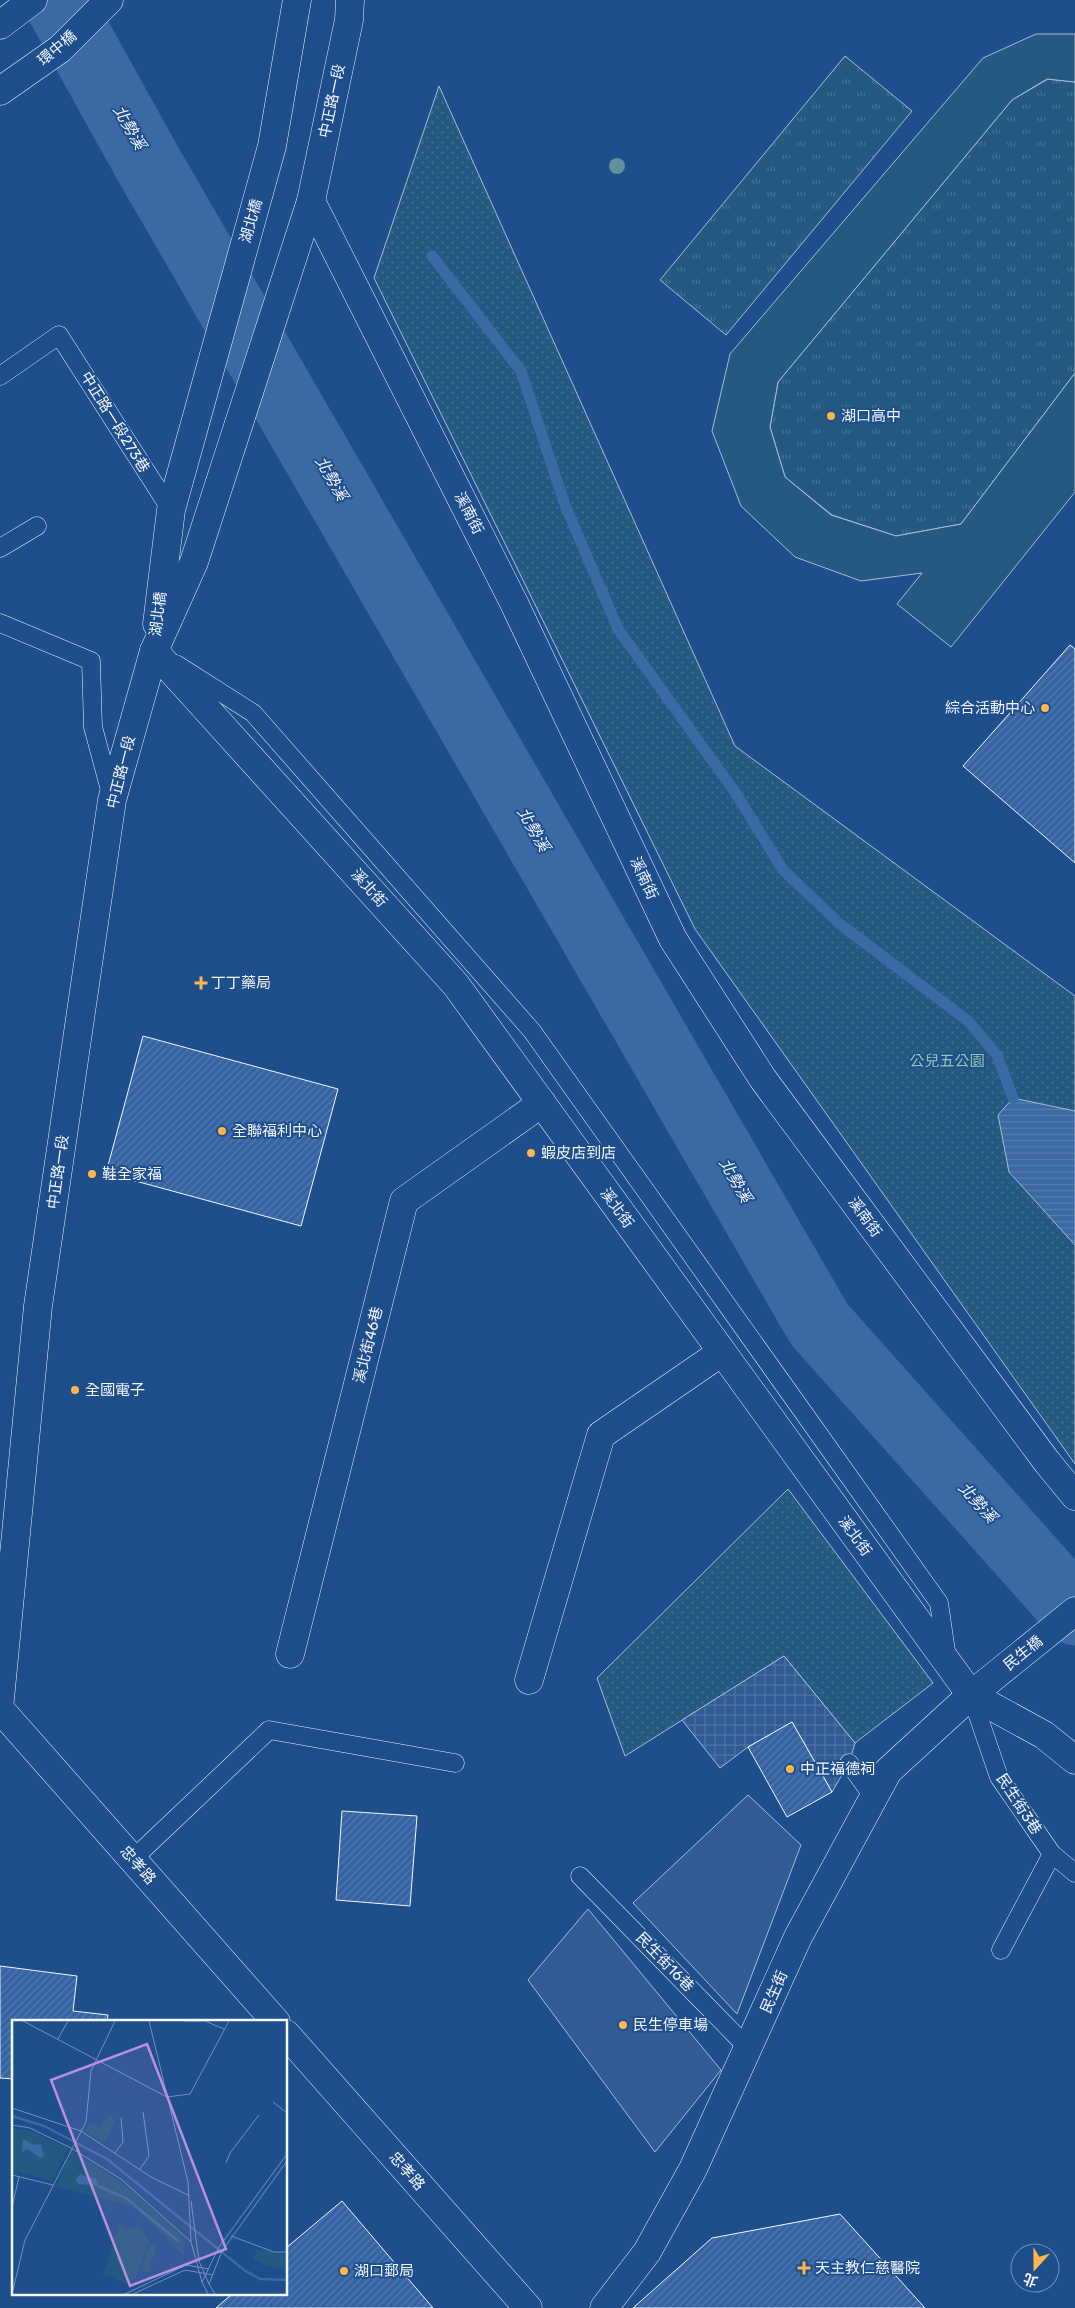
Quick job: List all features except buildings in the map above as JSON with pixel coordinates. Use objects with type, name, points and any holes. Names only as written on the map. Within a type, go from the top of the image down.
[{"type":"street","points":[[0,26],[33,0]]},
{"type":"street","name":"環中橋","points":[[0,91],[60,49],[109,0]]},
{"type":"street","name":"湖北橋","points":[[154,651],[171,510],[272,146],[297,0]]},
{"type":"street","name":"中正路一段","points":[[311,201],[349,20],[350,0]]},
{"type":"street","name":"湖北橋","points":[[154,651],[194,562],[311,201]]},
{"type":"street","name":"溪南街","points":[[311,201],[514,603],[673,939],[763,1079],[1018,1423],[1075,1496]]},
{"type":"street","name":"中正路一段","points":[[0,1699],[38,1306],[112,800],[154,651]]},
{"type":"street","name":"溪北街","points":[[154,651],[456,985],[971,1695],[1044,1735],[1075,1760]]},
{"type":"street","name":"溪北街46巷","points":[[290,1654],[404,1200],[542,1103]]},
{"type":"street","points":[[529,1680],[601,1435],[722,1352]]},
{"type":"street","name":"民生橋","points":[[971,1695],[1075,1611]]},
{"type":"street","name":"民生街","points":[[604,2308],[647,2252],[693,2169],[749,2049],[798,1937],[888,1771],[971,1695]]},
{"type":"street","name":"忠孝路","points":[[0,1709],[274,2020]]},
{"type":"street","name":"忠孝路","points":[[288,2036],[528,2308]]},
{"type":"lane","name":"中正路一段273巷","points":[[0,376],[60,334],[171,510]]},
{"type":"lane","points":[[0,548],[37,526]]},
{"type":"lane","points":[[0,623],[91,661],[93,727],[112,800]]},
{"type":"lane","points":[[154,651],[253,713],[532,1031],[939,1604],[949,1665]]},
{"type":"lane","name":"民生街3巷","points":[[971,1695],[999,1777],[1052,1854],[1075,1873]]},
{"type":"lane","points":[[133,1859],[269,1730],[455,1763]]},
{"type":"lane","points":[[850,1763],[874,1798]]},
{"type":"lane","points":[[1001,1950],[1052,1854]]},
{"type":"lane","name":"民生街16巷","points":[[580,1876],[749,2049]]},
{"type":"green space","points":[[1036,34],[1075,34],[1075,82],[1047,79],[1012,100],[778,382],[770,427],[785,477],[831,515],[896,536],[961,524],[1075,373],[1075,492],[951,647],[897,604],[922,573],[861,581],[795,557],[741,506],[712,431],[730,354],[983,58]]},
{"type":"green space","points":[[845,56],[912,111],[726,335],[660,280]]},
{"type":"green space","points":[[1048,79],[1075,82],[1075,373],[961,524],[896,536],[832,515],[785,477],[770,427],[778,382],[1012,100]]},
{"type":"green space","name":"公兒五公園","points":[[439,86],[735,746],[1075,996],[1075,1464],[695,929],[374,278]]},
{"type":"green space","points":[[788,1489],[933,1683],[855,1743],[784,1656],[625,1756],[597,1678]]},
{"type":"shaded area","points":[[1013,1098],[1075,1111],[1075,1245],[1009,1172],[998,1115]]},
{"type":"shaded area","points":[[784,1656],[855,1743],[849,1763],[832,1792],[792,1722],[748,1747],[720,1768],[682,1720]]},
{"type":"shaded area","points":[[748,1795],[801,1845],[737,2014],[633,1903]]},
{"type":"shaded area","name":"民生停車場","points":[[588,1909],[721,2070],[655,2152],[528,1980]]},
{"type":"waterway","name":"北勢溪","points":[[57,0],[147,162],[819,1324],[1075,1611]]},
{"type":"waterway","points":[[432,256],[521,371],[565,505],[618,629],[735,792],[783,870],[840,924],[968,1021],[997,1055],[1013,1098]]},
{"type":"place","name":"湖口高中","points":[[831,416]]},
{"type":"place","name":"綜合活動中心","points":[[1045,708]]},
{"type":"place","name":"丁丁藥局","points":[[201,983]]},
{"type":"place","name":"全聯福利中心","points":[[222,1131]]},
{"type":"place","name":"蝦皮店到店","points":[[531,1153]]},
{"type":"place","name":"鞋全家福","points":[[92,1174]]},
{"type":"place","name":"全國電子","points":[[75,1390]]},
{"type":"place","name":"中正福德祠","points":[[790,1769]]},
{"type":"place","name":"民生停車場","points":[[623,2025]]},
{"type":"place","name":"天主教仁慈醫院","points":[[804,2268]]},
{"type":"place","name":"湖口郵局","points":[[344,2271]]}]
